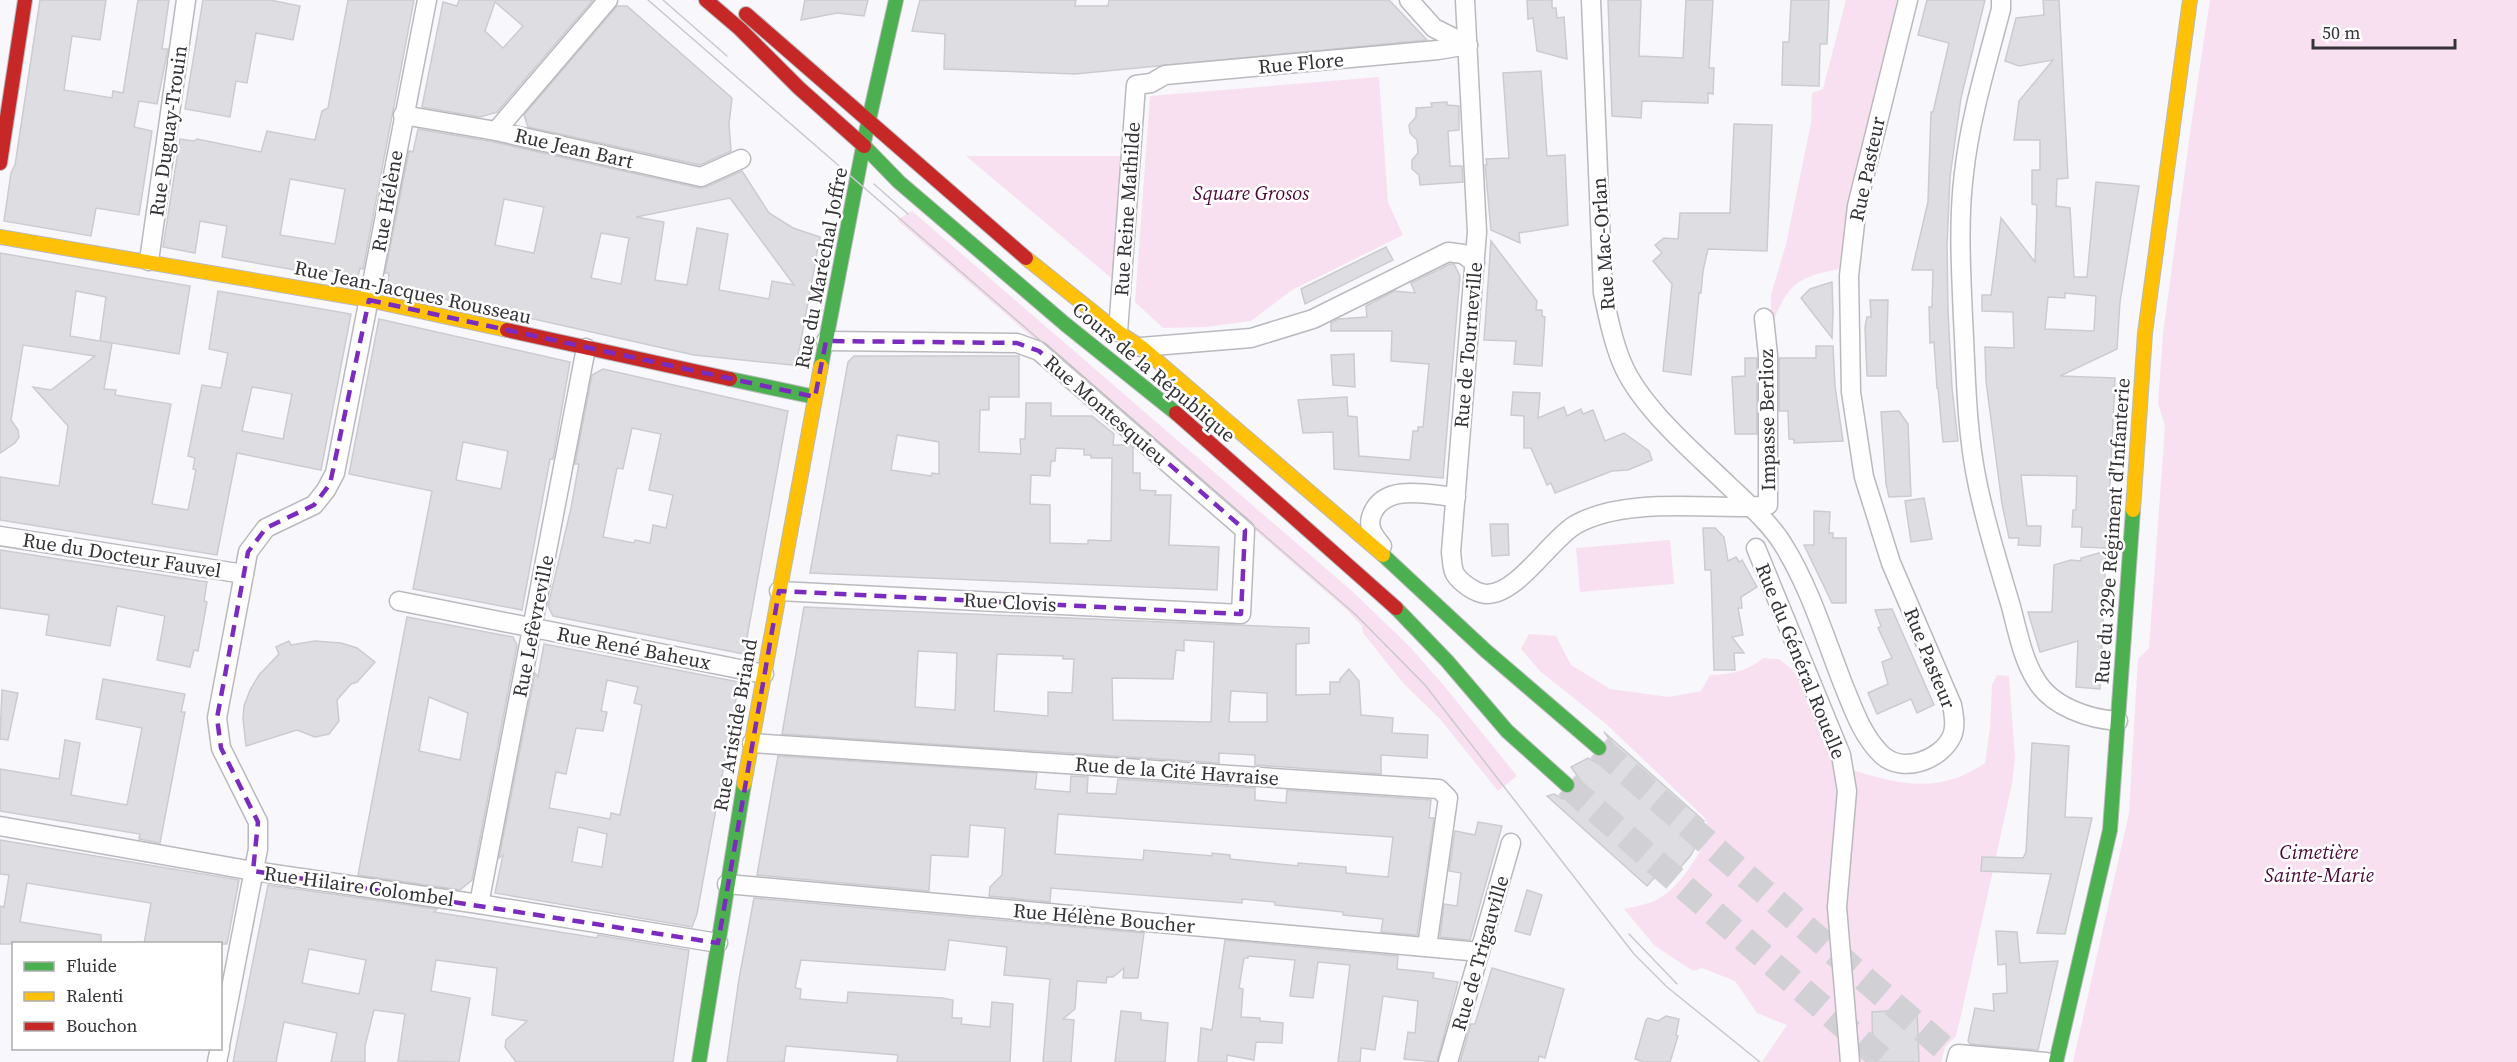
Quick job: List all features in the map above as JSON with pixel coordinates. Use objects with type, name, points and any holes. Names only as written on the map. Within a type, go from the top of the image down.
[{"type":"main road","points":[[0,163],[25,0]]},
{"type":"main road","name":"Cours de la République","points":[[706,0],[740,29],[899,182],[1065,324],[1161,400],[1384,596],[1447,662],[1507,731],[1567,785]]},
{"type":"main road","name":"Rue du Maréchal Joffre","points":[[815,397],[869,121],[896,0]]},
{"type":"main road","name":"Rue du 329e Régiment d'Infanterie","points":[[2056,1062],[2110,830],[2145,333],[2190,0]]},
{"type":"main road","name":"Cours de la République","points":[[738,7],[1045,274],[1118,332],[1141,347],[1353,527],[1486,651],[1599,748]]},
{"type":"main road","name":"Rue Jean-Jacques Rousseau","points":[[0,237],[369,300],[815,397]]},
{"type":"main road","name":"Rue Aristide Briand","points":[[699,1062],[727,884],[815,397]]},
{"type":"street","name":"Rue Duguay-Trouin","points":[[149,261],[186,0]]},
{"type":"street","name":"Rue Hélène","points":[[222,1036],[258,849],[258,822],[221,748],[217,718],[248,552],[266,528],[314,505],[326,490],[335,472],[427,0]]},
{"type":"street","points":[[496,131],[608,0]]},
{"type":"street","points":[[1409,0],[1434,28],[1468,45]]},
{"type":"street","name":"Rue de Tourneville","points":[[1456,497],[1477,232],[1465,0]]},
{"type":"street","name":"Rue Mac-Orlan","points":[[1591,0],[1603,293],[1610,329],[1623,365],[1654,412],[1751,507]]},
{"type":"street","name":"Rue Pasteur","points":[[1751,507],[1783,543],[1798,571],[1859,723],[1873,744],[1884,756],[1897,761],[1912,764],[1931,759],[1952,736],[1955,720],[1952,705],[1891,563],[1864,477],[1851,392],[1849,276],[1857,206],[1908,0]]},
{"type":"street","points":[[2001,0],[2001,9],[1972,126],[1964,172],[1962,202],[1961,279],[1964,342],[1968,410],[1977,480],[1996,556],[2028,665],[2037,682],[2052,697],[2074,710],[2097,720],[2118,721]]},
{"type":"street","name":"Rue Flore","points":[[1136,85],[1151,83],[1165,75],[1438,50],[1468,45]]},
{"type":"street","name":"Rue Reine Mathilde","points":[[1118,332],[1136,85]]},
{"type":"street","name":"Rue Jean Bart","points":[[403,115],[496,131],[701,177],[741,159]]},
{"type":"street","points":[[1141,347],[1251,338],[1313,319],[1448,252],[1462,254],[1476,263]]},
{"type":"street","name":"Impasse Berlioz","points":[[1751,507],[1768,505],[1768,355],[1764,318]]},
{"type":"street","name":"Rue Montesquieu","points":[[826,341],[1017,343],[1038,351],[1245,530],[1241,614]]},
{"type":"street","name":"Rue Lefèvreville","points":[[479,904],[586,348]]},
{"type":"street","points":[[1424,592],[1371,533],[1369,519],[1377,503],[1387,497],[1400,493],[1456,497],[1451,552],[1455,574],[1468,587],[1486,594],[1506,588],[1574,526],[1599,514],[1631,508],[1751,507]]},
{"type":"street","name":"Rue du Docteur Fauvel","points":[[0,536],[244,574]]},
{"type":"street","name":"Rue du Général Rouelle","points":[[1756,548],[1841,755],[1847,791],[1837,907],[1850,1062]]},
{"type":"street","name":"Rue Clovis","points":[[779,591],[1241,614]]},
{"type":"street","name":"Rue René Baheux","points":[[399,601],[764,674]]},
{"type":"street","name":"Rue de la Cité Havraise","points":[[752,742],[1439,789],[1448,798],[1427,947]]},
{"type":"street","name":"Rue Hilaire Colombel","points":[[0,826],[253,871],[479,904],[718,943]]},
{"type":"street","name":"Rue de Trigauville","points":[[1448,1062],[1511,843]]},
{"type":"street","name":"Rue Hélène Boucher","points":[[727,884],[1480,952]]},
{"type":"street","points":[[1956,1062],[1958,1054],[2046,1062]]},
{"type":"highlighted area","points":[[369,300],[815,397],[826,341],[1017,343],[1039,351],[1245,530],[1241,614],[779,591],[718,943],[253,871],[258,822],[221,748],[217,718],[248,552],[266,528],[314,505],[330,484]]},
{"type":"green space","points":[[1846,0],[1897,0],[1848,208],[1839,269],[1812,276],[1794,286],[1788,292],[1771,326],[1771,295],[1786,244],[1811,123],[1812,93],[1823,89]]},
{"type":"green space","name":"Cimetière Sainte-Marie","points":[[2210,0],[2517,0],[2517,1062],[2073,1062],[2129,813],[2138,659],[2149,648],[2165,426],[2158,403],[2163,334]]},
{"type":"green space","name":"Square Grosos","points":[[1379,77],[1388,202],[1403,235],[1292,290],[1251,321],[1206,327],[1163,328],[1135,302],[1150,96]]},
{"type":"green space","points":[[966,156],[1124,156],[1116,282]]},
{"type":"green space","points":[[912,211],[1353,592],[1410,647],[1517,776],[1498,791],[1440,719],[1403,683],[1363,633],[1362,626],[1347,610],[897,220]]},
{"type":"green space","points":[[1670,540],[1674,584],[1580,592],[1576,548]]},
{"type":"green space","points":[[1529,634],[1556,636],[1571,665],[1610,689],[1669,697],[1701,691],[1710,675],[1738,671],[1763,658],[1779,659],[1793,670],[1852,770],[1904,783],[1936,783],[1968,773],[1985,763],[1990,728],[1992,685],[1997,675],[2009,676],[2015,758],[2012,784],[1956,1036],[1945,1047],[1941,1062],[1762,1062],[1787,1025],[1757,1013],[1735,981],[1702,968],[1693,971],[1655,946],[1624,909],[1662,897],[1687,872],[1711,831],[1704,817],[1605,723],[1541,672],[1521,649]]},
{"type":"building","points":[[40,0],[106,0],[100,40],[72,36],[64,90],[112,98],[113,91],[123,93],[138,0],[169,0],[162,49],[168,49],[157,104],[139,101],[134,127],[152,131],[139,215],[96,208],[91,236],[4,221],[11,173],[15,165]]},
{"type":"building","points":[[203,0],[270,0],[300,6],[293,40],[256,33],[247,83],[236,81],[230,117],[185,109]]},
{"type":"building","points":[[348,0],[414,0],[363,269],[360,268],[358,276],[319,269],[318,274],[222,257],[227,226],[200,221],[195,253],[163,247],[180,139],[194,141],[197,139],[261,152],[267,131],[315,140],[322,111],[328,108]],"holes":[[[290,179],[345,189],[335,244],[280,235]]]},
{"type":"building","points":[[459,0],[593,0],[497,112],[480,117],[422,107],[443,2],[457,6]],"holes":[[[495,2],[523,26],[503,48],[485,31]]]},
{"type":"building","points":[[805,0],[868,0],[864,16],[837,13],[801,20]]},
{"type":"building","points":[[920,0],[1076,0],[1075,6],[1108,6],[1109,0],[1389,0],[1427,40],[1075,74],[944,69],[945,34],[912,31]]},
{"type":"building","points":[[1527,0],[1552,0],[1552,8],[1556,8],[1557,18],[1564,17],[1567,59],[1537,51],[1533,18],[1528,19]]},
{"type":"building","points":[[1608,0],[1641,0],[1639,56],[1683,58],[1686,0],[1713,0],[1709,68],[1714,68],[1713,94],[1708,93],[1708,103],[1642,101],[1641,118],[1612,116]]},
{"type":"building","points":[[1791,0],[1829,0],[1827,44],[1820,44],[1819,86],[1782,85],[1783,42],[1789,42]]},
{"type":"building","points":[[1927,0],[1985,0],[1961,98],[1950,177],[1947,246],[1948,311],[1952,388],[1958,441],[1943,442],[1934,342],[1930,343],[1929,307],[1932,307],[1933,270],[1912,270],[1928,202],[1931,112],[1933,112],[1949,43],[1918,35]]},
{"type":"building","points":[[2043,0],[2059,0],[2068,178],[2057,179],[2056,206],[2070,208],[2074,277],[2087,277],[2096,182],[2139,186],[2120,302],[2117,349],[2060,376],[2115,378],[2107,548],[2081,547],[2082,527],[2072,527],[2073,510],[2076,510],[2077,476],[2021,475],[2027,526],[2041,526],[2040,546],[2018,545],[2019,538],[2009,538],[2002,504],[1986,381],[1985,347],[2014,348],[2013,312],[1982,311],[1982,295],[1991,295],[2001,218],[2035,262],[2037,205],[2032,204],[2032,170],[2040,170],[2040,140],[2014,140],[2019,101],[2053,60],[2019,66],[2005,61],[2016,18],[2044,15]],"holes":[[[2065,293],[2096,296],[2094,331],[2045,329],[2048,297],[2065,298]]]},
{"type":"building","points":[[617,6],[627,6],[732,98],[729,124],[731,151],[700,165],[528,127],[524,115]]},
{"type":"building","points":[[1541,71],[1547,156],[1565,155],[1568,225],[1519,233],[1520,243],[1491,230],[1485,165],[1487,165],[1486,159],[1509,158],[1503,73]]},
{"type":"building","points":[[1447,102],[1447,105],[1459,106],[1459,130],[1448,131],[1450,166],[1462,166],[1463,182],[1420,185],[1419,175],[1412,169],[1412,160],[1418,153],[1417,140],[1410,133],[1409,125],[1416,117],[1416,108],[1432,107],[1431,103]]},
{"type":"building","points":[[1734,124],[1772,125],[1767,251],[1708,249],[1701,293],[1699,293],[1691,375],[1663,371],[1672,284],[1653,261],[1662,253],[1655,245],[1664,238],[1678,239],[1680,213],[1730,213]]},
{"type":"building","points":[[418,129],[494,142],[699,188],[742,171],[769,213],[793,228],[820,237],[797,362],[792,365],[694,355],[391,287],[388,282],[389,273],[385,273],[409,151],[413,152]],"holes":[[[730,198],[794,285],[772,281],[769,299],[719,290],[728,234],[697,228],[687,285],[655,280],[664,222],[636,217]],[[504,199],[544,207],[534,253],[495,245]],[[601,233],[629,238],[621,284],[591,278]]]},
{"type":"building","points":[[1491,241],[1537,301],[1536,310],[1542,310],[1542,316],[1545,317],[1542,366],[1514,364],[1516,341],[1484,340]]},
{"type":"building","points":[[1386,247],[1393,260],[1305,304],[1301,289]]},
{"type":"building","points":[[0,253],[190,286],[179,354],[100,341],[112,343],[104,389],[116,390],[115,395],[171,404],[152,504],[188,510],[196,470],[193,469],[195,458],[188,456],[202,385],[221,388],[228,353],[209,349],[218,291],[351,314],[321,470],[237,453],[217,555],[0,520],[0,477],[59,486],[68,426],[33,387],[51,390],[95,356],[23,345],[11,420],[18,430],[19,437],[15,443],[0,453]],"holes":[[[76,291],[106,297],[100,341],[70,336]],[[252,387],[292,394],[283,439],[242,431]]]},
{"type":"building","points":[[1454,264],[1460,276],[1443,478],[1334,469],[1333,432],[1303,433],[1298,400],[1347,397],[1348,416],[1357,417],[1359,456],[1410,460],[1413,431],[1418,431],[1418,427],[1423,427],[1429,364],[1391,361],[1392,331],[1331,331],[1331,323],[1338,319],[1367,317],[1366,306],[1394,291],[1415,293],[1411,283]]},
{"type":"building","points":[[1832,282],[1832,338],[1801,298],[1810,289]]},
{"type":"building","points":[[1870,300],[1888,300],[1886,376],[1867,376],[1865,327],[1867,317],[1871,317]]},
{"type":"building","points":[[379,319],[570,362],[522,610],[413,589],[432,491],[349,474]],"holes":[[[463,442],[508,451],[501,489],[456,480]]]},
{"type":"building","points":[[1816,346],[1833,346],[1835,386],[1843,441],[1794,443],[1794,439],[1789,439],[1788,411],[1779,411],[1779,358],[1816,358]]},
{"type":"building","points":[[1354,354],[1355,387],[1333,385],[1331,355]]},
{"type":"building","points":[[854,356],[1019,356],[1019,397],[989,397],[989,410],[980,410],[979,452],[1021,454],[1020,439],[1025,439],[1026,403],[1051,403],[1051,416],[1092,416],[1114,434],[1113,445],[1130,445],[1133,448],[1133,473],[1140,473],[1140,490],[1156,491],[1155,495],[1171,495],[1169,545],[1219,547],[1217,590],[810,573],[848,362]],"holes":[[[897,435],[939,442],[939,474],[932,473],[931,476],[891,470]],[[1056,448],[1084,449],[1084,455],[1091,455],[1091,458],[1112,458],[1111,541],[1088,540],[1088,544],[1050,543],[1050,505],[1030,504],[1031,475],[1050,476],[1051,461],[1055,461]]]},
{"type":"building","points":[[1745,358],[1757,358],[1757,434],[1735,434],[1732,377],[1745,376]]},
{"type":"building","points":[[603,369],[788,411],[744,654],[553,616],[548,606],[571,508],[579,464],[575,464],[592,375]],"holes":[[[632,428],[661,434],[649,490],[673,495],[666,528],[653,525],[650,543],[635,540],[634,543],[603,537],[617,468],[623,469]]]},
{"type":"building","points":[[1513,392],[1540,393],[1538,418],[1564,407],[1567,416],[1581,409],[1583,414],[1593,410],[1605,441],[1624,433],[1649,451],[1652,460],[1628,470],[1612,471],[1555,493],[1551,483],[1547,485],[1531,448],[1524,448],[1524,416],[1511,415]]},
{"type":"building","points":[[1899,411],[1908,424],[1911,496],[1889,497],[1881,412]]},
{"type":"building","points":[[1924,498],[1932,539],[1911,542],[1905,501]]},
{"type":"building","points":[[1814,511],[1830,512],[1829,533],[1833,533],[1833,538],[1846,538],[1846,603],[1832,603],[1804,545],[1814,545]]},
{"type":"building","points":[[1490,524],[1508,524],[1509,555],[1492,556]]},
{"type":"building","points":[[1703,528],[1715,528],[1724,537],[1728,561],[1736,557],[1739,562],[1742,560],[1757,587],[1741,597],[1742,608],[1738,608],[1743,635],[1732,637],[1744,653],[1734,653],[1735,670],[1714,670],[1711,570],[1705,570]]},
{"type":"building","points":[[0,550],[207,582],[204,601],[207,602],[198,651],[194,650],[190,667],[157,660],[165,616],[117,606],[110,646],[46,635],[49,615],[0,608]]},
{"type":"building","points":[[2106,551],[2100,689],[2076,687],[2078,641],[2040,652],[2028,612],[2052,612],[2054,565],[2071,560],[2081,561],[2081,558]]},
{"type":"building","points":[[804,607],[1309,628],[1309,643],[1296,644],[1296,695],[1330,694],[1330,682],[1340,682],[1349,669],[1359,681],[1361,715],[1393,718],[1392,733],[1428,735],[1427,758],[1381,755],[1381,774],[1255,765],[1255,755],[1219,753],[1219,763],[782,734]],"holes":[[[1184,640],[1214,642],[1211,722],[1113,720],[1112,678],[1173,679],[1176,650],[1184,651]],[[918,651],[957,653],[955,710],[915,707]],[[997,654],[1063,656],[1063,659],[1074,659],[1072,693],[1048,692],[1048,716],[994,711]],[[1231,691],[1267,693],[1267,722],[1229,722]]]},
{"type":"building","points":[[1892,609],[1934,705],[1917,713],[1911,699],[1877,714],[1868,693],[1888,684],[1882,662],[1892,658],[1878,628],[1881,626],[1875,610]]},
{"type":"building","points":[[407,617],[513,637],[517,645],[472,880],[460,890],[358,875]],"holes":[[[429,697],[468,713],[460,760],[419,751]]]},
{"type":"building","points":[[289,641],[291,645],[315,641],[341,643],[357,648],[375,662],[337,700],[339,721],[329,734],[315,737],[297,730],[246,746],[243,719],[244,706],[250,690],[259,675],[279,654],[276,647]]},
{"type":"building","points":[[544,644],[739,682],[697,914],[692,927],[495,893],[503,855],[499,858],[535,673],[538,677]],"holes":[[[607,680],[638,687],[634,703],[642,705],[620,815],[611,813],[610,819],[549,808],[556,772],[566,774],[576,728],[603,731],[607,712],[601,711]],[[578,827],[607,834],[602,867],[572,862]]]},
{"type":"building","points":[[103,679],[185,694],[181,712],[185,712],[160,843],[139,839],[140,834],[0,811],[0,769],[59,779],[65,740],[80,743],[71,795],[127,805],[142,728],[96,719]]},
{"type":"building","points":[[2,690],[18,693],[8,740],[0,739]]},
{"type":"building","points":[[1604,732],[1704,821],[1696,830],[1701,835],[1691,855],[1680,868],[1660,882],[1655,877],[1647,886],[1547,796],[1554,794],[1563,799],[1571,799],[1578,795],[1581,781],[1571,767],[1588,758],[1597,763],[1610,758],[1614,751],[1613,744]]},
{"type":"building","points":[[2032,743],[2069,746],[2065,817],[2092,818],[2065,934],[2037,933],[2051,874],[1981,871],[1982,857],[2023,858],[2026,852]]},
{"type":"building","points":[[778,756],[1037,773],[1035,789],[1070,792],[1071,776],[1088,777],[1087,793],[1116,794],[1118,779],[1255,788],[1255,800],[1286,803],[1287,790],[1431,800],[1429,818],[1434,818],[1417,935],[1381,932],[1383,919],[1275,905],[1275,902],[1242,899],[1242,903],[1051,888],[1050,902],[989,896],[990,887],[1002,875],[1005,828],[970,825],[968,857],[931,855],[929,891],[757,875]],"holes":[[[1058,814],[1393,837],[1388,877],[1346,873],[1346,867],[1298,863],[1298,866],[1230,859],[1230,855],[1212,853],[1212,856],[1144,850],[1143,860],[1055,854]]]},
{"type":"building","points":[[1478,822],[1502,826],[1470,940],[1440,937],[1444,904],[1457,906],[1461,873],[1449,871],[1455,831],[1475,835]]},
{"type":"building","points":[[0,840],[239,880],[227,944],[222,944],[222,942],[144,942],[151,903],[27,883],[20,922],[101,935],[101,942],[0,944],[0,906],[4,907],[9,875],[0,874]]},
{"type":"building","points":[[268,885],[437,909],[434,912],[597,938],[598,935],[689,950],[673,1062],[516,1062],[505,1047],[506,1040],[527,1021],[492,1015],[497,968],[436,960],[431,991],[470,998],[459,1062],[398,1061],[405,1014],[374,1010],[365,1046],[365,1062],[331,1062],[337,1033],[284,1022],[276,1062],[233,1062]],"holes":[[[309,949],[366,960],[359,994],[302,983]]]},
{"type":"building","points":[[1527,890],[1542,895],[1530,935],[1515,931]]},
{"type":"building","points":[[754,898],[1144,933],[1138,978],[1123,978],[1124,968],[1113,977],[1107,977],[1106,983],[1077,981],[1075,1009],[1063,1019],[1074,1020],[1071,1062],[1043,1062],[1050,979],[1004,975],[1007,947],[949,940],[945,970],[801,960],[795,988],[801,989],[800,999],[847,1003],[848,992],[942,998],[953,1000],[952,1018],[962,1018],[961,1024],[990,1027],[992,1002],[1013,1004],[1010,1062],[897,1062],[898,1055],[786,1046],[784,1062],[727,1062]]},
{"type":"building","points":[[1996,931],[2017,932],[2020,963],[2058,961],[2038,1050],[1970,1044],[1968,1041],[1975,1008],[1994,1011],[1993,994],[2007,993],[2006,964],[1998,965]]},
{"type":"building","points":[[1225,940],[1398,956],[1397,969],[1434,973],[1433,978],[1458,982],[1437,1062],[1404,1059],[1408,1032],[1415,1033],[1418,1001],[1383,996],[1375,1050],[1361,1048],[1360,1062],[1338,1062],[1350,965],[1318,962],[1313,998],[1290,996],[1295,960],[1248,956],[1244,958],[1239,988],[1243,989],[1241,1017],[1283,1023],[1282,1043],[1256,1042],[1254,1060],[1227,1055],[1227,1062],[1198,1062],[1201,1028],[1212,1030]]},
{"type":"building","points":[[1492,968],[1564,989],[1545,1058],[1539,1056],[1538,1062],[1460,1062],[1471,1024],[1475,1024]]},
{"type":"building","points":[[1917,1009],[1919,1062],[1873,1062],[1872,1012]]},
{"type":"building","points":[[1121,1011],[1141,1013],[1141,1020],[1168,1023],[1165,1062],[1115,1062]]},
{"type":"building","points":[[1666,1016],[1679,1019],[1676,1035],[1678,1036],[1670,1062],[1644,1062],[1635,1059],[1646,1020],[1648,1018],[1658,1021]]},
{"type":"tunnel","points":[[1599,748],[1960,1062]]},
{"type":"tunnel","points":[[1567,785],[1885,1062]]},
{"type":"tram line","points":[[648,0],[1355,614],[1425,685],[1634,954],[1667,987],[1760,1062]]},
{"type":"tram line","points":[[663,0],[727,56]]},
{"type":"tram line","points":[[874,184],[908,214]]},
{"type":"tram line","points":[[1629,934],[1677,984]]},
{"type":"traffic: fast","points":[[821,366],[865,137],[896,0]]},
{"type":"traffic: fast","points":[[864,146],[899,182],[1065,324],[1176,413]]},
{"type":"traffic: fast","points":[[730,379],[815,397]]},
{"type":"traffic: fast","points":[[2056,1062],[2110,830],[2133,510]]},
{"type":"traffic: fast","points":[[1383,555],[1486,651],[1599,748]]},
{"type":"traffic: fast","points":[[1396,608],[1447,661],[1507,731],[1567,785]]},
{"type":"traffic: fast","points":[[699,1062],[744,784]]},
{"type":"traffic: slow","points":[[2133,510],[2145,333],[2190,0]]},
{"type":"traffic: slow","points":[[0,237],[369,300],[507,330]]},
{"type":"traffic: slow","points":[[1026,258],[1118,332],[1141,347],[1383,555]]},
{"type":"traffic: slow","points":[[744,784],[821,366]]},
{"type":"traffic: jam","points":[[0,163],[25,0]]},
{"type":"traffic: jam","points":[[706,0],[864,146]]},
{"type":"traffic: jam","points":[[746,14],[1026,258]]},
{"type":"traffic: jam","points":[[507,330],[730,379]]},
{"type":"traffic: jam","points":[[1176,413],[1396,608]]}]
